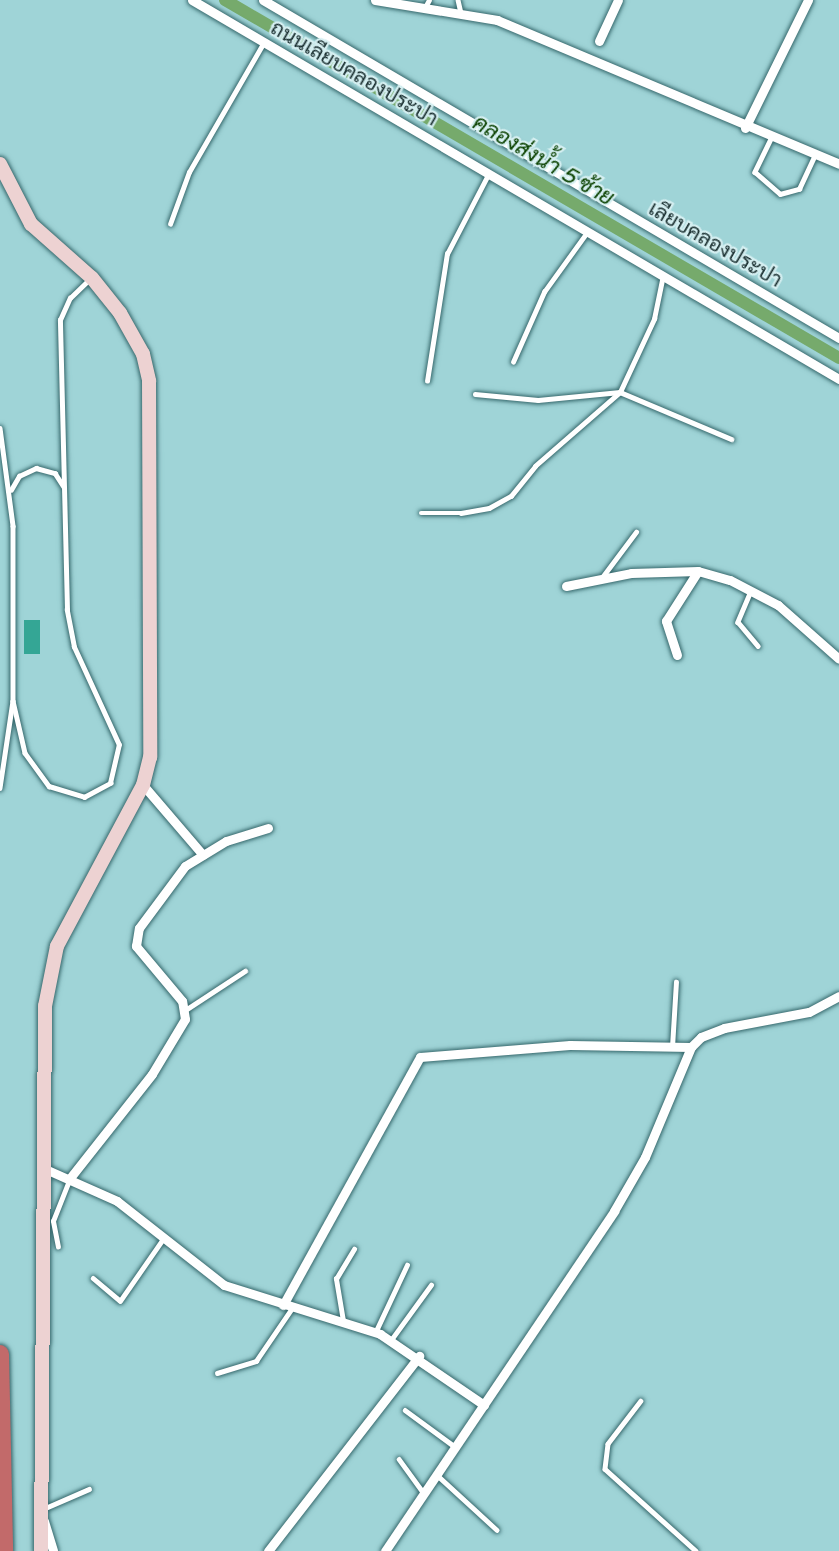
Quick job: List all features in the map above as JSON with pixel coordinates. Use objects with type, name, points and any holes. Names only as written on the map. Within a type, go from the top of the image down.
[{"type":"highway","points":[[0,1354],[4,1551]]},
{"type":"main road","points":[[0,164],[31,224],[92,278],[143,354],[148,381],[150,757],[143,785],[57,946],[50,970],[42,1056],[41,1551]]},
{"type":"street","name":"ถนนเลียบคลองประปา","points":[[192,0],[839,379]]},
{"type":"street","name":"เลียบคลองประปา","points":[[263,0],[839,338]]},
{"type":"street","points":[[375,0],[427,5],[515,27],[771,139],[839,164]]},
{"type":"street","points":[[599,41],[618,0]]},
{"type":"street","points":[[745,128],[808,0]]},
{"type":"street","points":[[677,655],[666,621],[698,571]]},
{"type":"street","points":[[566,586],[598,583],[631,573],[698,571],[751,591],[801,622],[839,659]]},
{"type":"street","points":[[143,785],[203,855]]},
{"type":"street","points":[[70,1178],[152,1074],[181,1029],[184,1011],[136,946],[136,936],[175,877],[203,855],[268,828]]},
{"type":"street","points":[[385,1551],[435,1473],[484,1405],[614,1211],[645,1156],[691,1047],[700,1037],[723,1028],[810,1012],[839,996]]},
{"type":"street","points":[[287,1307],[420,1057],[570,1045],[691,1047]]},
{"type":"street","points":[[43,1168],[70,1178],[126,1207],[163,1239],[224,1285],[287,1307],[343,1322],[391,1340],[419,1356],[484,1405]]},
{"type":"street","points":[[268,1551],[419,1356]]},
{"type":"street","points":[[41,1510],[53,1551]]},
{"type":"lane","points":[[458,0],[461,13]]},
{"type":"lane","points":[[170,224],[189,172],[264,42]]},
{"type":"lane","points":[[771,139],[755,172],[780,194],[799,189],[815,155]]},
{"type":"lane","points":[[427,381],[447,254],[489,173]]},
{"type":"lane","points":[[513,362],[544,292],[588,231]]},
{"type":"lane","points":[[421,513],[461,513],[489,508],[511,496],[535,466],[620,392],[654,319],[663,275]]},
{"type":"lane","points":[[13,701],[25,753],[49,786],[66,796],[84,797],[110,783],[119,745],[68,624],[60,320],[70,298],[92,278]]},
{"type":"lane","points":[[475,394],[538,400],[620,392],[731,439]]},
{"type":"lane","points":[[0,428],[11,490],[13,701],[0,788]]},
{"type":"lane","points":[[11,490],[27,470],[40,467],[55,473],[65,490]]},
{"type":"lane","points":[[598,583],[636,532]]},
{"type":"lane","points":[[751,591],[738,622],[758,646]]},
{"type":"lane","points":[[184,1011],[245,970]]},
{"type":"lane","points":[[672,1047],[676,982]]},
{"type":"lane","points":[[58,1247],[53,1221],[70,1178]]},
{"type":"lane","points":[[93,1278],[120,1301],[163,1239]]},
{"type":"lane","points":[[343,1322],[336,1279],[354,1249]]},
{"type":"lane","points":[[375,1333],[407,1265]]},
{"type":"lane","points":[[391,1340],[431,1285]]},
{"type":"lane","points":[[217,1373],[256,1361],[287,1307]]},
{"type":"lane","points":[[641,1401],[608,1444],[605,1469],[696,1551]]},
{"type":"lane","points":[[405,1410],[454,1446]]},
{"type":"lane","points":[[399,1459],[423,1492]]},
{"type":"lane","points":[[435,1473],[497,1530]]},
{"type":"lane","points":[[41,1510],[89,1489]]},
{"type":"building","points":[[24,620],[40,620],[40,654],[24,654]]},
{"type":"waterway","name":"คลองส่งน้ำ 5 ซ้าย","points":[[225,0],[839,358]]}]
